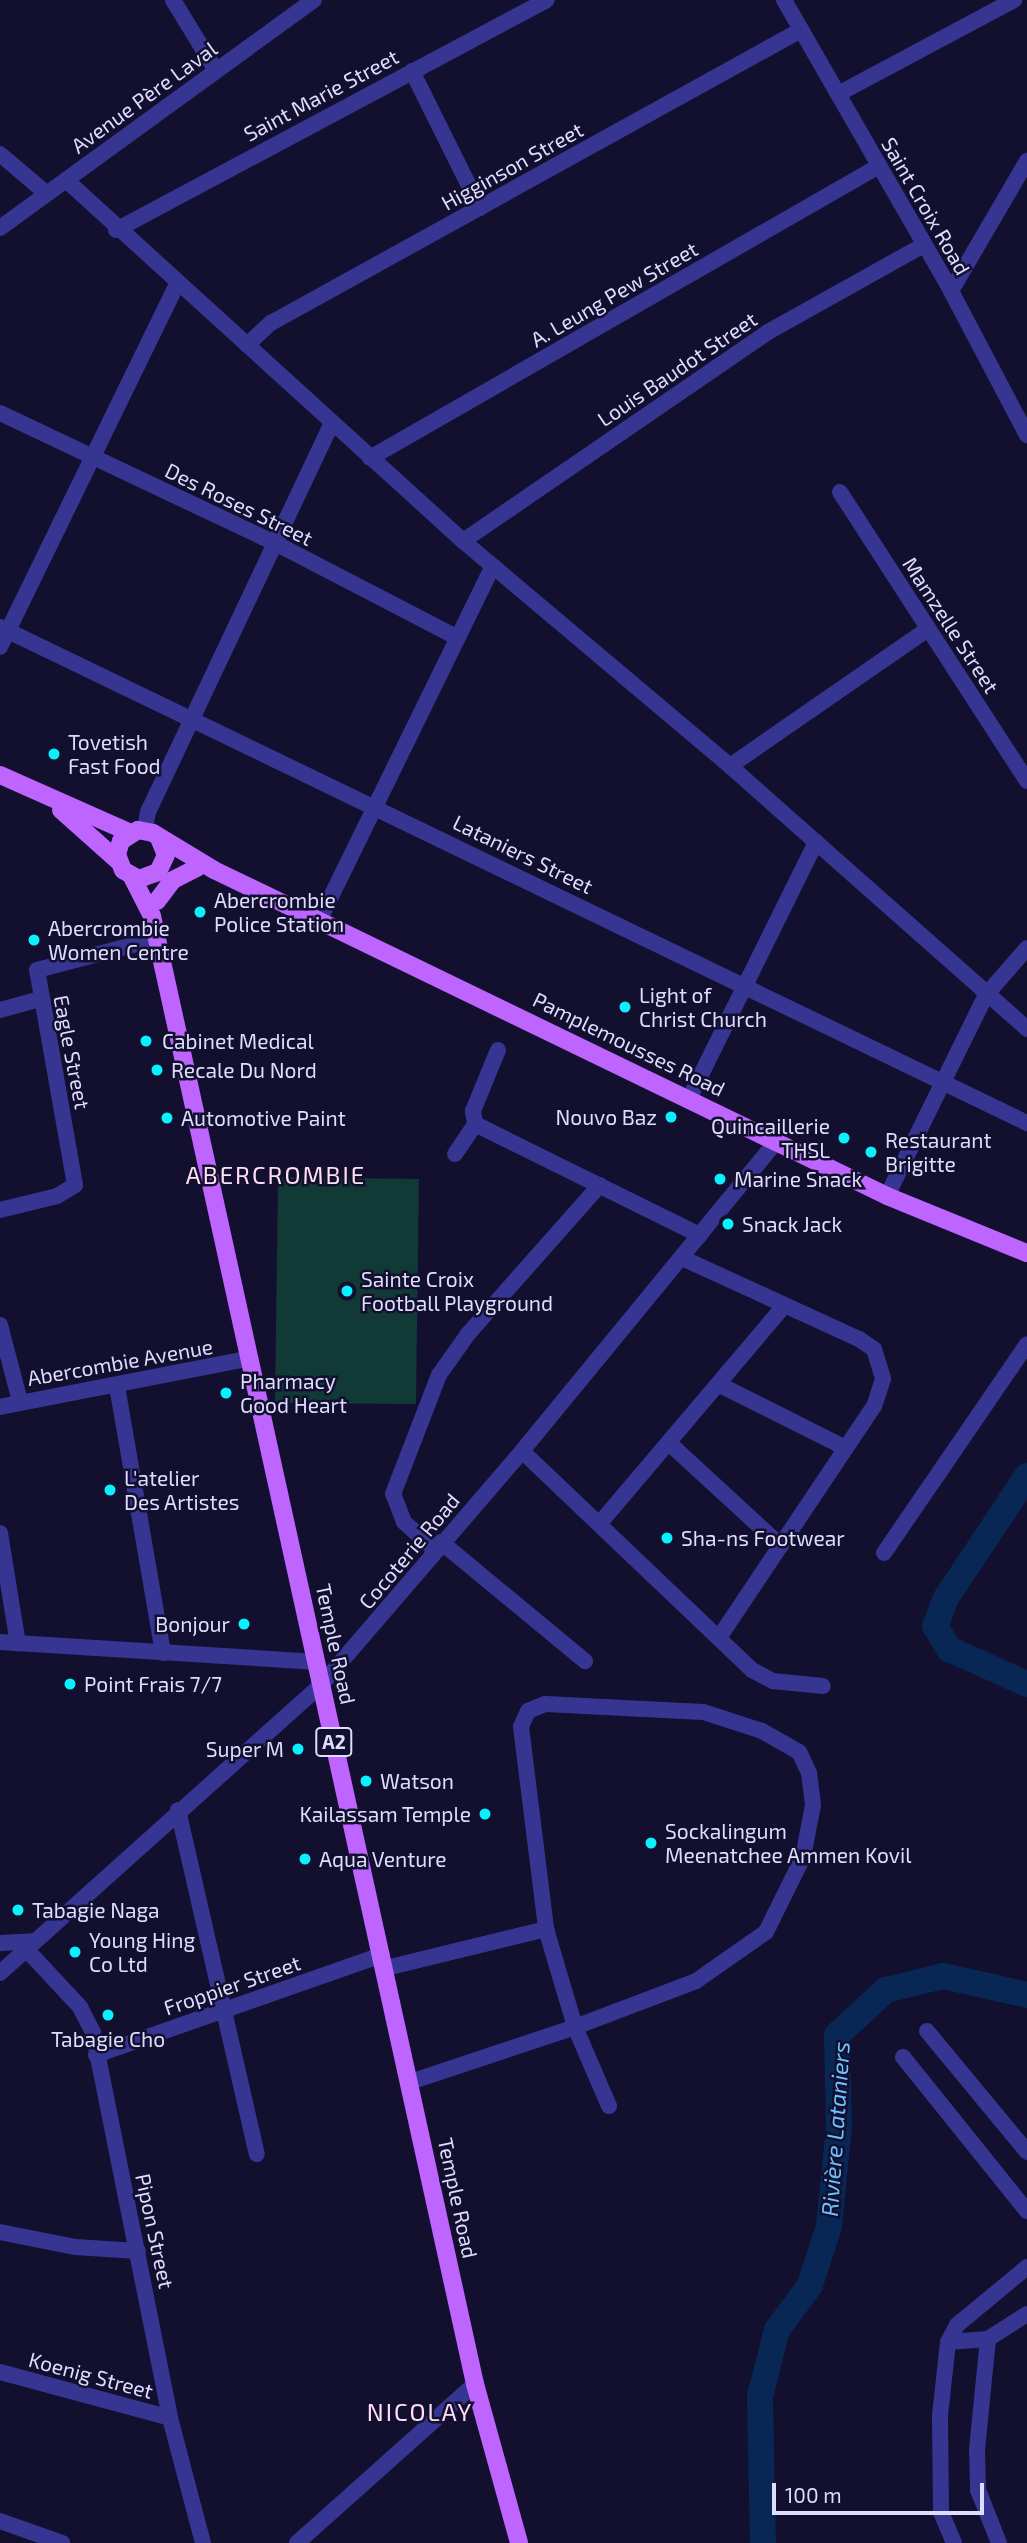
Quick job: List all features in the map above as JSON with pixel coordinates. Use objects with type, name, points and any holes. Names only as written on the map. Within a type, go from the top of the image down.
[{"type":"main road","name":"A2","points":[[0,775],[51,800],[145,833],[165,848],[160,869]]},
{"type":"main road","name":"A2","points":[[51,800],[132,877]]},
{"type":"main road","points":[[118,861],[121,841],[145,833]]},
{"type":"main road","name":"Pamplemousses Road","points":[[145,833],[206,869],[320,919],[887,1196],[1027,1253]]},
{"type":"main road","points":[[132,877],[146,878],[160,869],[206,869]]},
{"type":"main road","name":"Temple Road","points":[[160,869],[155,908],[156,939],[384,1962],[475,2384],[519,2543]]},
{"type":"main road","points":[[155,908],[173,880],[206,869]]},
{"type":"main road","name":"Temple Road","points":[[132,877],[155,908]]},
{"type":"street","points":[[173,0],[215,69]]},
{"type":"street","name":"Avenue Père Laval","points":[[0,228],[215,69],[314,0]]},
{"type":"street","name":"Saint Marie Street","points":[[116,230],[546,0]]},
{"type":"street","name":"Saint Croix Road","points":[[784,0],[950,291],[1027,435]]},
{"type":"street","points":[[838,94],[1014,0]]},
{"type":"street","name":"Higginson Street","points":[[247,345],[271,323],[801,30]]},
{"type":"street","points":[[412,71],[480,208]]},
{"type":"street","points":[[0,154],[46,193]]},
{"type":"street","points":[[950,291],[1027,162]]},
{"type":"street","name":"A. Leung Pew Street","points":[[370,458],[879,166]]},
{"type":"street","points":[[66,180],[116,230],[463,541],[730,766],[1027,1029]]},
{"type":"street","name":"Louis Baudot Street","points":[[463,541],[768,332],[922,246]]},
{"type":"street","points":[[0,647],[4,629],[177,284]]},
{"type":"street","name":"Des Roses Street","points":[[0,414],[275,543],[458,638]]},
{"type":"street","points":[[145,833],[148,812],[331,424]]},
{"type":"street","name":"Mamzelle Street","points":[[840,492],[1027,781]]},
{"type":"street","points":[[320,919],[493,566]]},
{"type":"street","name":"Lataniers Street","points":[[4,629],[376,806],[1027,1123]]},
{"type":"street","points":[[730,766],[928,629]]},
{"type":"street","points":[[689,1099],[816,842]]},
{"type":"street","name":"Eagle Street","points":[[0,1210],[57,1196],[75,1185],[36,973],[40,968],[156,939]]},
{"type":"street","points":[[887,1196],[986,995],[1027,948]]},
{"type":"street","points":[[0,1010],[40,999]]},
{"type":"street","points":[[455,1154],[475,1124],[473,1111],[498,1050]]},
{"type":"street","points":[[475,1124],[700,1236]]},
{"type":"street","name":"Cocoterie Road","points":[[0,1973],[178,1810],[321,1685],[522,1451],[776,1142]]},
{"type":"street","points":[[585,1661],[404,1522],[393,1494],[439,1375],[468,1334],[600,1185]]},
{"type":"street","points":[[682,1258],[783,1307],[859,1339],[874,1349],[881,1363],[883,1379],[874,1406],[720,1636]]},
{"type":"street","points":[[600,1523],[783,1307]]},
{"type":"street","points":[[0,1325],[20,1401]]},
{"type":"street","points":[[884,1553],[1027,1344]]},
{"type":"street","name":"Abercombie Avenue","points":[[0,1407],[248,1359]]},
{"type":"street","points":[[718,1384],[846,1448]]},
{"type":"street","points":[[117,1386],[163,1653]]},
{"type":"street","points":[[669,1443],[781,1546]]},
{"type":"street","points":[[522,1451],[760,1676],[798,1686],[824,1686]]},
{"type":"street","points":[[0,1533],[18,1644]]},
{"type":"street","points":[[0,1642],[316,1662]]},
{"type":"street","points":[[410,2082],[575,2027],[696,1981],[766,1932],[803,1857],[813,1805],[809,1773],[799,1752],[762,1731],[703,1712],[545,1704],[528,1711],[521,1727],[546,1929],[575,2027],[609,2106]]},
{"type":"street","points":[[178,1810],[257,2154]]},
{"type":"street","name":"Froppier Street","points":[[96,2055],[224,2009],[384,1962],[546,1929]]},
{"type":"street","points":[[0,1942],[30,1945]]},
{"type":"street","name":"Pipon Street","points":[[30,1945],[80,2007],[93,2032],[170,2418],[203,2543]]},
{"type":"street","points":[[927,2031],[1027,2152]]},
{"type":"street","points":[[903,2057],[1027,2211]]},
{"type":"street","points":[[0,2232],[75,2247],[138,2251]]},
{"type":"street","points":[[954,2543],[942,2512],[940,2415],[948,2342],[957,2325],[1027,2267]]},
{"type":"street","points":[[948,2342],[988,2339],[1027,2314]]},
{"type":"street","points":[[988,2339],[976,2449],[978,2490],[999,2543]]},
{"type":"street","name":"Koenig Street","points":[[0,2372],[170,2418]]},
{"type":"street","points":[[297,2543],[475,2384]]},
{"type":"street","points":[[0,2521],[62,2543]]},
{"type":"green space","name":"Sainte Croix Football Playground","points":[[278,1177],[419,1179],[416,1404],[275,1403]]},
{"type":"waterway","name":"Rivière Lataniers","points":[[1027,1476],[946,1598],[935,1626],[949,1649],[1027,1684]]},
{"type":"waterway","name":"Rivière Lataniers","points":[[763,2543],[760,2396],[777,2330],[810,2285],[829,2226],[839,2125],[837,2035],[886,1990],[943,1976],[1027,1995]]},
{"type":"place","name":"Tovetish Fast Food","points":[[54,754]]},
{"type":"place","name":"Abercrombie Police Station","points":[[200,912]]},
{"type":"place","name":"Abercrombie Women Centre","points":[[34,940]]},
{"type":"place","name":"Light of Christ Church","points":[[625,1007]]},
{"type":"place","name":"Cabinet Medical","points":[[146,1041]]},
{"type":"place","name":"Recale Du Nord","points":[[157,1070]]},
{"type":"place","name":"Nouvo Baz","points":[[671,1117]]},
{"type":"place","name":"Automotive Paint","points":[[167,1118]]},
{"type":"place","name":"Quincaillerie THSL","points":[[844,1138]]},
{"type":"place","name":"Restaurant Brigitte","points":[[871,1152]]},
{"type":"place","name":"Marine Snack","points":[[720,1179]]},
{"type":"place","name":"Snack Jack","points":[[728,1224]]},
{"type":"place","name":"Sainte Croix Football Playground","points":[[347,1291]]},
{"type":"place","name":"Pharmacy Good Heart","points":[[226,1393]]},
{"type":"place","name":"L'atelier Des Artistes","points":[[110,1490]]},
{"type":"place","name":"Sha-ns Footwear","points":[[667,1538]]},
{"type":"place","name":"Bonjour","points":[[244,1624]]},
{"type":"place","name":"Point Frais 7/7","points":[[70,1684]]},
{"type":"place","name":"Super M","points":[[298,1749]]},
{"type":"place","name":"Watson","points":[[366,1781]]},
{"type":"place","name":"Kailassam Temple","points":[[485,1814]]},
{"type":"place","name":"Sockalingum Meenatchee Ammen Kovil","points":[[651,1843]]},
{"type":"place","name":"Aqua Venture","points":[[305,1859]]},
{"type":"place","name":"Tabagie Naga","points":[[18,1910]]},
{"type":"place","name":"Young Hing Co Ltd","points":[[75,1952]]},
{"type":"place","name":"Tabagie Cho","points":[[108,2015]]},
{"type":"district","name":"ABERCROMBIE","points":[[276,1175]]},
{"type":"district","name":"NICOLAY","points":[[420,2412]]}]
